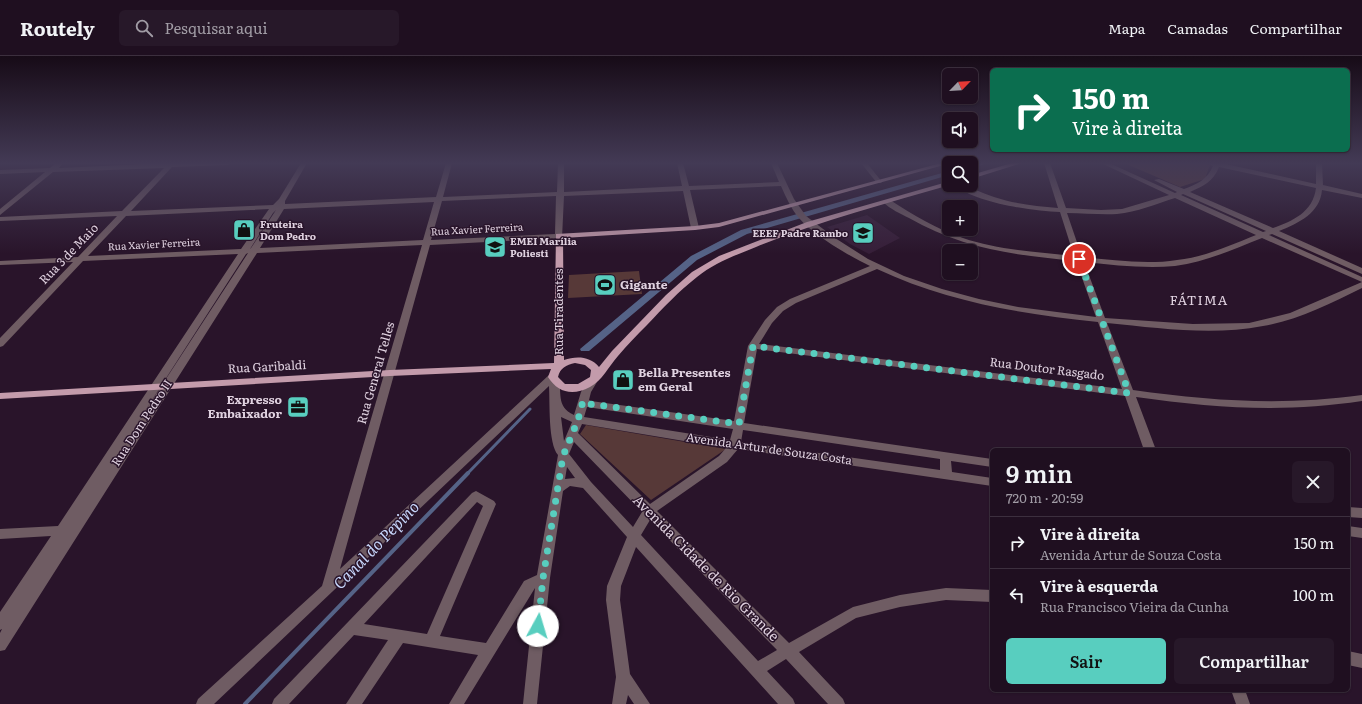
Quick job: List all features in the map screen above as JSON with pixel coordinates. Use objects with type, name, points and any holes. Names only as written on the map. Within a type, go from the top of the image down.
[{"type":"main road","name":"Rua Xavier Ferreira","points":[[559,236],[695,228],[719,225],[795,207],[841,193]]},
{"type":"main road","points":[[594,380],[596,370],[587,362],[570,361],[555,373],[561,386],[581,388],[594,380],[615,353],[668,296],[695,274],[722,258],[807,221],[887,202],[916,193]]},
{"type":"main road","name":"Rua Tiradentes","points":[[555,373],[559,236]]},
{"type":"main road","name":"Rua Garibaldi","points":[[0,396],[535,366],[545,367],[555,373]]},
{"type":"street","points":[[0,213],[23,193]]},
{"type":"street","name":"Rua 3 de Maio","points":[[0,344],[143,193]]},
{"type":"street","name":"Rua Dom Pedro II","points":[[0,645],[9,616],[68,530],[161,386],[254,251],[286,193]]},
{"type":"street","name":"Rua General Telles","points":[[328,590],[441,193]]},
{"type":"street","points":[[0,219],[123,214],[279,204],[579,193]]},
{"type":"street","points":[[687,193],[695,228]]},
{"type":"street","points":[[788,193],[795,207],[807,221],[850,253],[876,267],[930,288],[988,303],[1029,311],[1102,320],[1194,328],[1248,326],[1286,318],[1319,305],[1362,285]]},
{"type":"street","points":[[975,193],[1003,203],[1063,210],[1109,212],[1121,211],[1179,193]]},
{"type":"street","points":[[1057,193],[1079,259],[1149,448]]},
{"type":"street","points":[[1169,193],[1263,234],[1362,280]]},
{"type":"street","points":[[1187,193],[1362,271]]},
{"type":"street","points":[[887,202],[941,232],[970,242],[1005,250],[1079,259],[1148,265],[1177,263],[1202,258],[1286,226],[1309,213],[1316,201],[1318,193]]},
{"type":"street","points":[[1349,193],[1362,196]]},
{"type":"street","name":"Rua Tiradentes","points":[[559,236],[560,194]]},
{"type":"street","name":"Rua Dom Pedro II","points":[[178,361],[244,251],[279,204]]},
{"type":"street","name":"Rua Xavier Ferreira","points":[[0,263],[559,236]]},
{"type":"street","points":[[619,704],[623,677],[613,600],[614,586],[634,536],[649,511],[724,459],[735,445],[753,346],[768,322],[780,310],[813,292],[876,267]]},
{"type":"street","name":"Rua Doutor Rasgado","points":[[753,346],[1129,393],[1244,405],[1297,406],[1362,398]]},
{"type":"street","points":[[203,704],[328,590],[555,373]]},
{"type":"street","name":"Rua Tiradentes","points":[[553,518],[557,428],[555,373]]},
{"type":"street","name":"Rua Tiradentes","points":[[530,704],[543,578],[563,456],[578,420],[583,401],[594,380]]},
{"type":"street","name":"Avenida Artur de Souza Costa","points":[[555,400],[568,418],[578,420],[735,445],[990,482]]},
{"type":"street","name":"Avenida Artur de Souza Costa","points":[[583,401],[590,404],[739,424],[990,463]]},
{"type":"street","points":[[557,428],[559,449],[563,456],[788,704]]},
{"type":"street","name":"Avenida Cidade de Rio Grande","points":[[572,433],[788,651],[838,704]]},
{"type":"street","points":[[945,456],[946,475]]},
{"type":"street","points":[[557,490],[566,482],[575,481],[588,485]]},
{"type":"street","points":[[279,704],[476,496],[490,504],[431,641]]},
{"type":"street","points":[[1350,512],[1362,513]]},
{"type":"street","points":[[0,534],[68,530]]},
{"type":"street","points":[[1350,531],[1362,533]]},
{"type":"street","points":[[456,704],[529,585],[543,578]]},
{"type":"street","points":[[757,669],[853,613],[900,601],[946,594],[990,596]]},
{"type":"street","points":[[351,628],[489,650]]},
{"type":"street","points":[[352,704],[399,636]]},
{"type":"street","points":[[1350,658],[1362,661]]},
{"type":"street","points":[[623,677],[643,704]]},
{"type":"street","points":[[1239,692],[1243,704]]},
{"type":"shaded area","name":"EEEF Padre Rambo","points":[[867,215],[900,238],[869,254],[850,244],[827,227]]},
{"type":"shaded area","name":"Gigante","points":[[639,271],[642,294],[568,298],[569,275]]},
{"type":"shaded area","points":[[586,425],[726,449],[651,500],[580,434]]},
{"type":"waterway","name":"Canal do Pepino","points":[[585,349],[694,258],[744,232],[879,193]]},
{"type":"waterway","name":"Canal do Pepino","points":[[467,474],[530,409]]},
{"type":"waterway","name":"Canal do Pepino","points":[[245,704],[468,473]]},
{"type":"place","name":"Fruteira Dom Pedro","points":[[244,230]]},
{"type":"place","name":"EEEF Padre Rambo","points":[[863,233]]},
{"type":"place","name":"EMEI Marília Poliesti","points":[[495,247]]},
{"type":"place","name":"Gigante","points":[[605,285]]},
{"type":"place","name":"Bella Presentes em Geral","points":[[623,380]]},
{"type":"place","name":"Expresso Embaixador","points":[[298,407]]},
{"type":"district","name":"FÁTIMA","points":[[1199,300]]},
{"type":"route","points":[[538,626],[543,578],[563,456],[578,420],[583,401],[590,404],[739,424],[753,346],[1129,393],[1079,259]]}]
